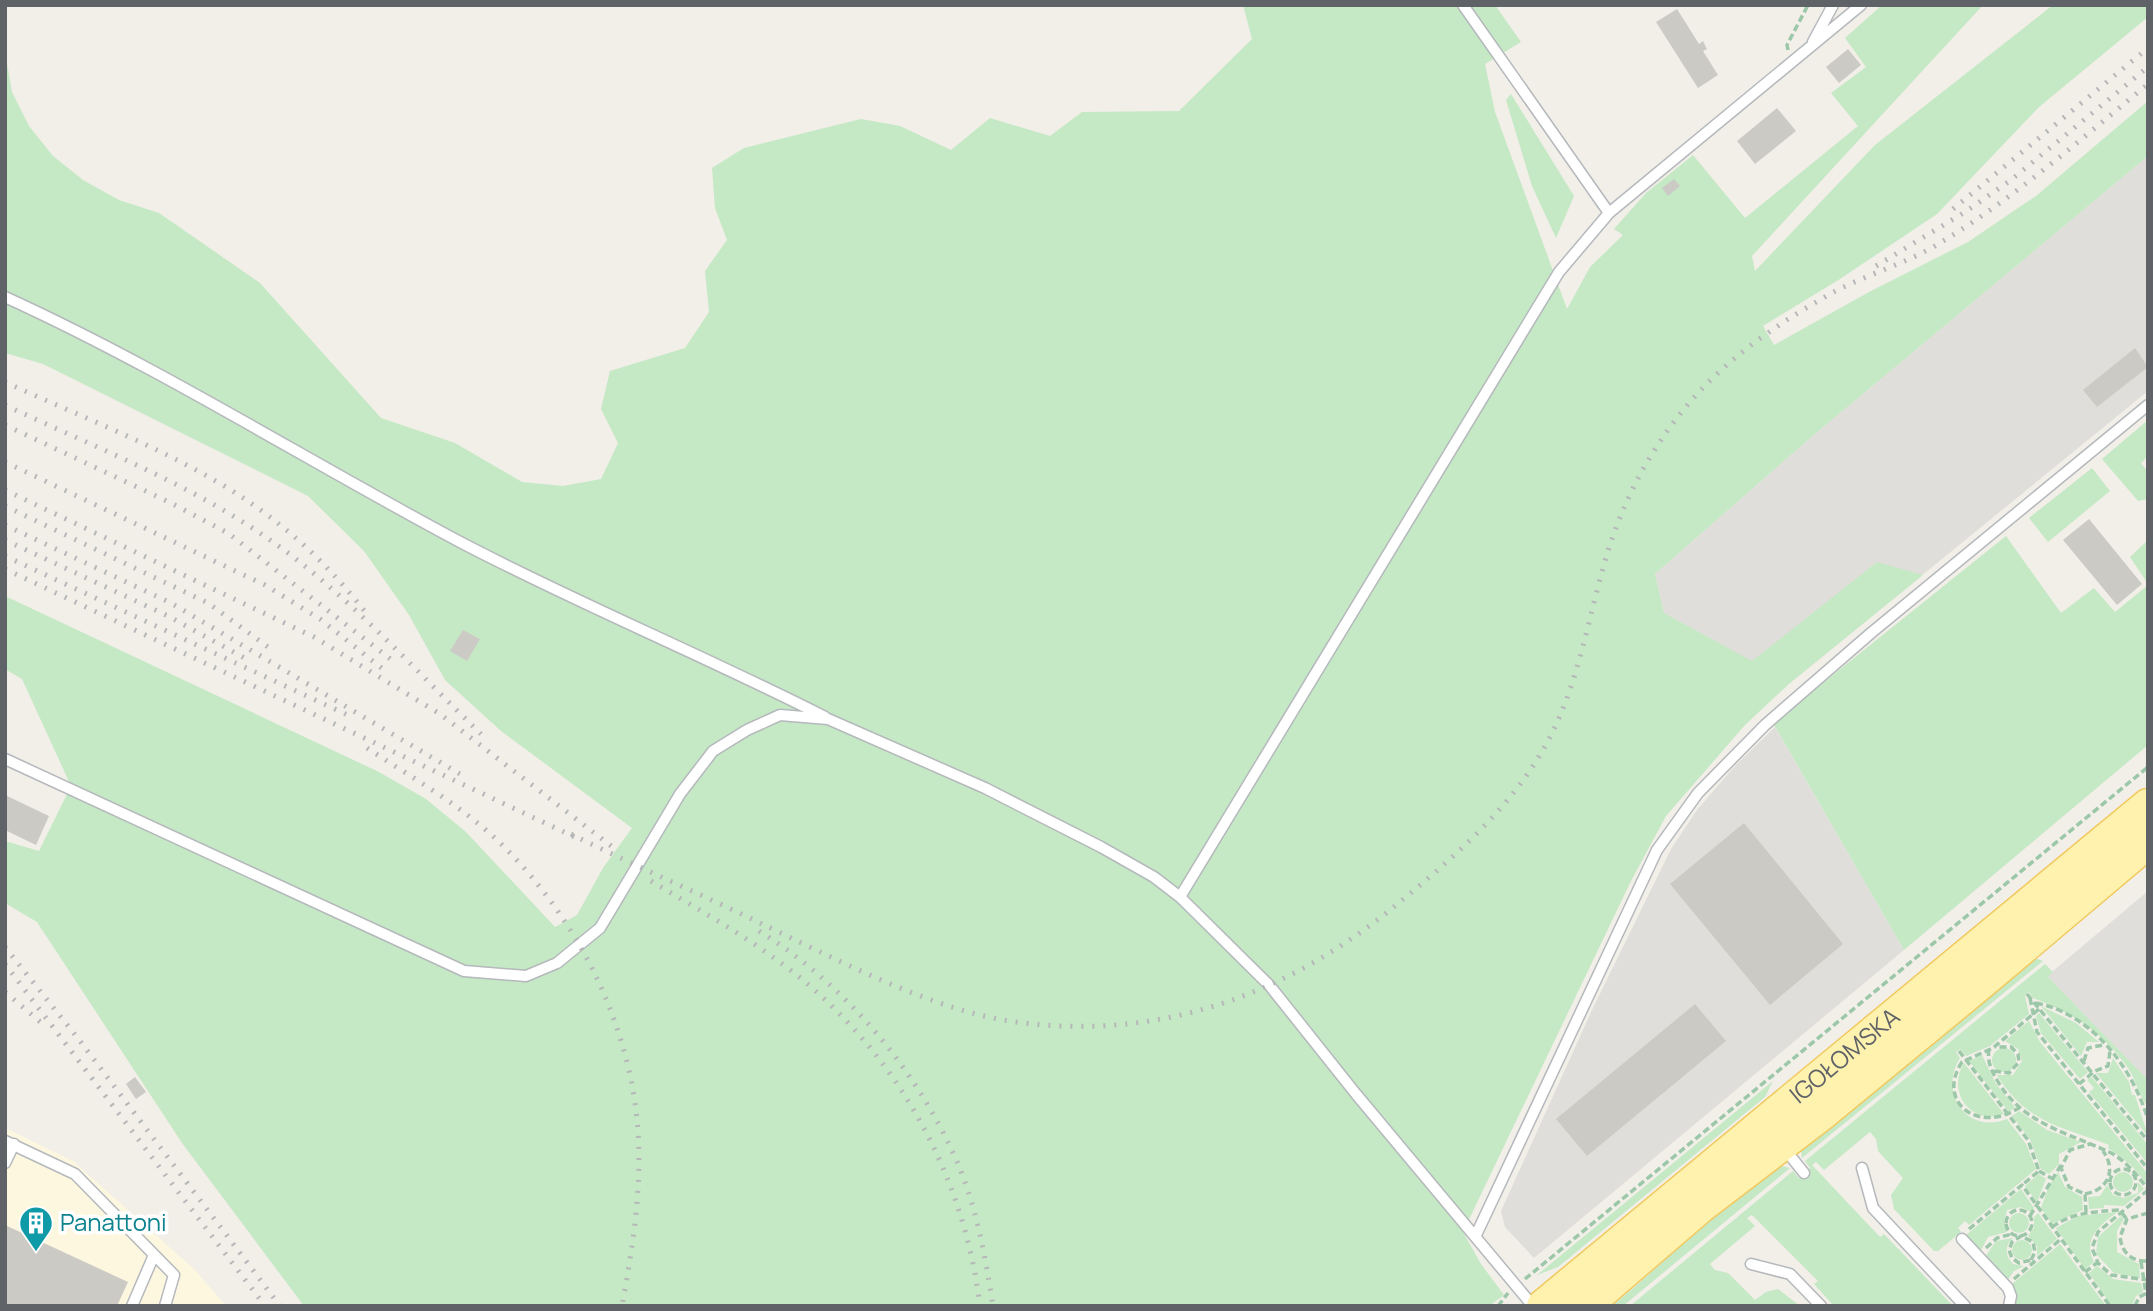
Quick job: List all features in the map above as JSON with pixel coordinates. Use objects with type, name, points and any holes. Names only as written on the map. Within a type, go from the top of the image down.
[{"type":"main road","name":"IGOŁOMSKA","points":[[1585,1306],[1700,1207],[1981,983],[2144,817]]},
{"type":"main road","name":"IGOŁOMSKA","points":[[1543,1306],[2144,817]]},
{"type":"lane","points":[[1462,5],[1609,213]]},
{"type":"lane","points":[[1811,45],[1833,5]]},
{"type":"lane","points":[[1180,897],[1559,272],[1609,213],[1861,5]]},
{"type":"lane","points":[[5,297],[169,379],[463,543],[742,674],[828,719],[985,788],[1154,877],[1180,897],[1270,986],[1356,1094],[1533,1306]]},
{"type":"lane","points":[[1476,1235],[1657,850],[1698,793],[1765,724],[2148,405]]},
{"type":"lane","points":[[5,759],[464,971],[526,976],[557,963],[600,928],[680,794],[713,751],[747,730],[780,716],[828,719]]},
{"type":"lane","points":[[5,1163],[9,1142],[75,1174],[174,1275],[165,1306]]},
{"type":"lane","points":[[1781,1145],[1804,1172]]},
{"type":"lane","points":[[1862,1168],[1873,1208],[1965,1306]]},
{"type":"lane","points":[[1962,1239],[2010,1291],[2009,1306]]},
{"type":"lane","points":[[132,1306],[154,1255]]},
{"type":"lane","points":[[1751,1264],[1790,1274],[1821,1306]]},
{"type":"path","points":[[1790,63],[1787,45],[1808,5]]},
{"type":"path","points":[[1528,1276],[2148,766]]},
{"type":"path","points":[[2030,998],[2148,1140]]},
{"type":"path","points":[[2030,998],[2037,1032],[2148,1169]]},
{"type":"path","points":[[2030,998],[2079,1022],[2109,1049],[2125,1069],[2146,1109],[2148,1120]]},
{"type":"path","points":[[2020,1107],[2008,1116],[1980,1118],[1960,1104],[1954,1080],[1965,1059],[1991,1048],[2039,1009]]},
{"type":"path","points":[[2085,1064],[2088,1048],[2105,1045]]},
{"type":"path","points":[[1991,1048],[2011,1047],[2018,1054],[2018,1062],[2009,1073],[1992,1070]]},
{"type":"path","points":[[1991,1048],[1988,1059],[1992,1070],[2003,1089],[2020,1107],[2049,1128],[2110,1152],[2148,1189],[2098,1232],[2093,1240],[2093,1251],[2098,1263],[2115,1276],[2146,1280]]},
{"type":"path","points":[[2079,1084],[2092,1073],[2108,1066],[2109,1049]]},
{"type":"path","points":[[1959,1051],[2030,1145],[2039,1171],[2051,1178]]},
{"type":"path","points":[[2030,1216],[2038,1208],[2051,1178],[2070,1150],[2092,1144]]},
{"type":"path","points":[[2102,1150],[2110,1164],[2109,1178],[2114,1192],[2128,1194],[2136,1182],[2131,1171]]},
{"type":"path","points":[[2061,1164],[2066,1184],[2085,1194],[2102,1188],[2118,1170],[2131,1171]]},
{"type":"path","points":[[1962,1239],[1960,1237],[2039,1171]]},
{"type":"path","points":[[2022,1185],[2110,1306]]},
{"type":"path","points":[[2085,1194],[2086,1212]]},
{"type":"path","points":[[2012,1234],[2007,1224],[2011,1213],[2021,1210],[2030,1216],[2032,1228],[2011,1244],[2010,1256],[2019,1263],[2032,1262]]},
{"type":"path","points":[[2052,1227],[2069,1216],[2086,1212],[2119,1210],[2127,1219]]},
{"type":"path","points":[[2148,1213],[2127,1219],[2121,1229],[2121,1245],[2128,1256],[2141,1262],[2148,1261]]},
{"type":"path","points":[[1981,1259],[1993,1240],[2012,1234],[2021,1236],[2034,1245],[2032,1262]]},
{"type":"path","points":[[2009,1283],[2061,1239]]},
{"type":"path","points":[[2135,1306],[2139,1297],[2147,1293],[2141,1262]]},
{"type":"path","points":[[2085,1272],[2098,1263]]},
{"type":"path","points":[[1498,1306],[1511,1290]]},
{"type":"shaded area","points":[[2148,156],[2148,391],[1790,683],[1664,613],[1655,574],[1809,439]]},
{"type":"shaded area","points":[[1775,727],[1904,950],[1534,1258],[1505,1227],[1501,1211],[1592,1010],[1671,849],[1697,810],[1734,767]]},
{"type":"shaded area","points":[[2148,891],[2148,1080],[2047,976]]},
{"type":"shaded area","points":[[5,1128],[73,1161],[195,1270],[226,1306],[5,1306]]},
{"type":"green space","points":[[1243,5],[1495,5],[1521,42],[1485,64],[1495,112],[1567,309],[1590,267],[1623,235],[1614,229],[1646,193],[1693,155],[1745,218],[1858,126],[1831,93],[1866,67],[1845,38],[1882,5],[1983,5],[1752,256],[1755,271],[1875,145],[2053,5],[2148,5],[2148,17],[2039,107],[1937,214],[1840,279],[1763,326],[1774,345],[1869,292],[1968,242],[2036,196],[2148,101],[2148,156],[1809,439],[1655,574],[1664,613],[1752,661],[1877,562],[1923,575],[1790,683],[1745,725],[1666,816],[1630,883],[1463,1232],[1481,1264],[1504,1295],[1489,1306],[304,1306],[182,1143],[37,922],[5,903],[5,841],[39,851],[71,786],[22,679],[5,669],[5,596],[379,772],[426,799],[466,832],[555,927],[577,915],[603,868],[632,828],[501,731],[445,680],[409,615],[364,551],[308,496],[43,364],[5,353],[5,52],[12,92],[29,126],[53,156],[83,180],[119,200],[159,213],[260,283],[381,418],[455,443],[522,482],[563,486],[601,479],[618,443],[601,409],[610,371],[685,348],[709,312],[705,271],[727,240],[715,208],[712,168],[744,148],[861,119],[900,126],[951,150],[990,118],[1050,136],[1082,112],[1179,111],[1252,39]]},
{"type":"green space","points":[[1511,94],[1574,196],[1556,238],[1532,186],[1506,100]]},
{"type":"green space","points":[[2148,420],[2148,456],[2141,463],[2148,472],[2148,499],[2138,501],[2102,459]]},
{"type":"green space","points":[[2092,468],[2110,491],[2048,542],[2029,518]]},
{"type":"green space","points":[[2006,536],[2061,613],[2094,588],[2115,612],[2148,585],[2148,745],[1904,950],[1773,723]]},
{"type":"green space","points":[[2148,540],[2148,584],[2130,557]]},
{"type":"green space","points":[[2035,958],[2043,961],[1802,1158],[1801,1148],[1843,1119],[1844,1115]]},
{"type":"green space","points":[[2045,964],[2053,972],[2048,977],[2148,1080],[2148,1107],[2128,1068],[2098,1034],[2061,1010],[2033,998],[2029,992],[2025,996],[2029,1014],[1990,1046],[1966,1056],[1960,1049],[1956,1052],[1960,1058],[1952,1085],[1960,1108],[1969,1116],[1980,1121],[2007,1119],[2026,1144],[2036,1169],[1969,1225],[1965,1221],[1958,1228],[1961,1232],[1938,1251],[1934,1251],[1894,1209],[1891,1195],[1903,1178],[1878,1151],[1876,1139],[1870,1132],[1824,1170],[1816,1162],[1812,1165],[1880,1237],[1884,1234],[1953,1306],[1834,1306],[1814,1284],[1818,1281],[1752,1215],[1747,1218],[1755,1226],[1710,1264],[1715,1270],[1728,1273],[1755,1300],[1766,1292],[1778,1289],[1800,1306],[1630,1306],[1793,1171],[1799,1178],[1810,1168],[1805,1161]]},
{"type":"green space","points":[[2041,1006],[2076,1023],[2099,1042],[2087,1042],[2081,1056]]},
{"type":"green space","points":[[2039,1013],[2088,1072],[2080,1079],[2041,1033],[2036,1016]]},
{"type":"green space","points":[[2029,1021],[2040,1042],[2148,1174],[2148,1185],[2131,1165],[2108,1148],[2109,1145],[2048,1122],[2021,1104],[2009,1092],[1997,1075],[2013,1075],[2022,1061],[2018,1049],[2005,1041]]},
{"type":"green space","points":[[2004,1048],[2012,1052],[2016,1060],[2012,1068],[2004,1072],[1996,1068],[1992,1060],[1996,1052]]},
{"type":"green space","points":[[1982,1055],[1996,1084],[2015,1107],[2009,1112],[1969,1061]]},
{"type":"green space","points":[[2113,1058],[2129,1082],[2132,1095],[2135,1095],[2148,1136],[2096,1073],[2108,1073]]},
{"type":"green space","points":[[1964,1063],[2004,1114],[1981,1115],[1965,1104],[1958,1085]]},
{"type":"green space","points":[[2092,1077],[2148,1145],[2148,1164],[2089,1092],[2094,1088],[2087,1080]]},
{"type":"green space","points":[[1773,1081],[1765,1097],[1558,1267],[1537,1275]]},
{"type":"green space","points":[[2019,1111],[2047,1130],[2081,1142],[2059,1154],[2059,1164],[2049,1174],[2041,1169],[2030,1139],[2012,1116]]},
{"type":"green space","points":[[1777,1165],[1790,1168],[1623,1306],[1612,1306],[1734,1199]]},
{"type":"green space","points":[[2058,1172],[2065,1187],[2082,1197],[2083,1210],[2052,1224],[2041,1208],[2049,1186]]},
{"type":"green space","points":[[2123,1172],[2130,1175],[2133,1182],[2130,1189],[2123,1192],[2116,1189],[2113,1182],[2116,1175]]},
{"type":"green space","points":[[2039,1174],[2046,1179],[2037,1202],[2025,1186]]},
{"type":"green space","points":[[2138,1182],[2144,1189],[2124,1206],[2104,1205],[2104,1208],[2089,1209],[2088,1197],[2100,1196],[2107,1185],[2113,1195],[2124,1198],[2138,1193]]},
{"type":"green space","points":[[2021,1189],[2034,1208],[2031,1212],[2021,1207],[2007,1210],[2004,1222],[2007,1232],[1988,1237],[1980,1252],[1965,1236]]},
{"type":"green space","points":[[2117,1212],[2095,1233],[2090,1246],[2094,1262],[2085,1269],[2056,1228],[2078,1216]]},
{"type":"green space","points":[[2019,1213],[2026,1216],[2029,1223],[2026,1230],[2019,1233],[2012,1230],[2009,1223],[2012,1216]]},
{"type":"green space","points":[[2038,1213],[2057,1239],[2037,1256],[2037,1246],[2028,1236],[2034,1228],[2034,1217]]},
{"type":"green space","points":[[2121,1216],[2124,1219],[2117,1231],[2117,1252],[2139,1264],[2140,1278],[2114,1273],[2096,1254],[2098,1237]]},
{"type":"green space","points":[[2013,1238],[2007,1248],[2008,1258],[2013,1264],[2024,1266],[2014,1271],[2007,1281],[1985,1257],[1996,1241]]},
{"type":"green space","points":[[2022,1240],[2029,1243],[2032,1250],[2029,1257],[2022,1260],[2015,1257],[2012,1250],[2015,1243]]},
{"type":"green space","points":[[2060,1244],[2106,1306],[2015,1306],[2016,1295],[2011,1285]]},
{"type":"green space","points":[[2097,1266],[2113,1279],[2141,1283],[2143,1292],[2136,1296],[2132,1306],[2112,1306],[2089,1273]]},
{"type":"building","points":[[1677,9],[1699,44],[1703,41],[1707,49],[1703,51],[1718,75],[1698,88],[1656,22]]},
{"type":"building","points":[[1848,49],[1861,65],[1839,83],[1826,67]]},
{"type":"building","points":[[1777,108],[1796,131],[1755,164],[1737,141]]},
{"type":"building","points":[[1674,179],[1680,186],[1668,196],[1662,188]]},
{"type":"building","points":[[2135,348],[2148,367],[2097,407],[2083,390]]},
{"type":"building","points":[[2089,519],[2142,584],[2117,605],[2063,540]]},
{"type":"building","points":[[463,630],[480,639],[467,661],[450,651]]},
{"type":"building","points":[[5,795],[49,816],[36,845],[5,830]]},
{"type":"building","points":[[1744,823],[1843,944],[1770,1005],[1670,884]]},
{"type":"building","points":[[1695,1004],[1726,1041],[1587,1156],[1556,1119]]},
{"type":"building","points":[[135,1077],[146,1092],[136,1099],[126,1084]]},
{"type":"building","name":"Panattoni","points":[[5,1225],[128,1282],[117,1306],[5,1306]]},
{"type":"railway","points":[[1953,209],[2148,48]]},
{"type":"railway","points":[[1876,266],[1965,212],[2011,180],[2148,67]]},
{"type":"railway","points":[[571,834],[851,967],[918,995],[984,1016],[1016,1022],[1068,1026],[1118,1025],[1167,1018],[1215,1006],[1261,989],[1306,967],[1349,941],[1390,910],[1458,852],[1518,787],[1550,737],[1569,692],[1601,574],[1624,507],[1657,446],[1700,391],[1745,350],[1797,314],[1832,293],[1935,246],[1991,209],[2148,84]]},
{"type":"railway","points":[[5,382],[148,446],[218,482],[250,503],[315,555],[366,613]]},
{"type":"railway","points":[[5,405],[174,483],[270,540],[298,560],[352,607],[481,734]]},
{"type":"railway","points":[[5,425],[171,503],[228,533],[393,661]]},
{"type":"railway","points":[[5,462],[265,585],[320,619],[384,670]]},
{"type":"railway","points":[[5,490],[314,637],[440,714],[615,849]]},
{"type":"railway","points":[[5,506],[208,603],[272,650]]},
{"type":"railway","points":[[5,525],[171,603],[465,777]]},
{"type":"railway","points":[[5,540],[168,616],[250,661]]},
{"type":"railway","points":[[5,556],[352,717]]},
{"type":"railway","points":[[5,569],[579,839]]},
{"type":"railway","points":[[367,748],[451,803],[497,840],[528,872],[555,907],[600,985],[629,1070],[636,1113],[638,1195],[622,1306]]},
{"type":"railway","points":[[651,881],[781,963],[834,1009],[867,1044],[921,1123],[942,1166],[959,1211],[972,1258],[980,1306]]},
{"type":"railway","points":[[759,931],[819,975],[847,1001],[873,1029],[919,1091],[955,1157],[969,1193],[993,1306]]},
{"type":"railway","points":[[5,947],[80,1041],[280,1306]]},
{"type":"railway","points":[[5,964],[265,1306]]},
{"type":"railway","points":[[5,992],[45,1026]]},
{"type":"place","name":"Panattoni","points":[[36,1253]]}]
